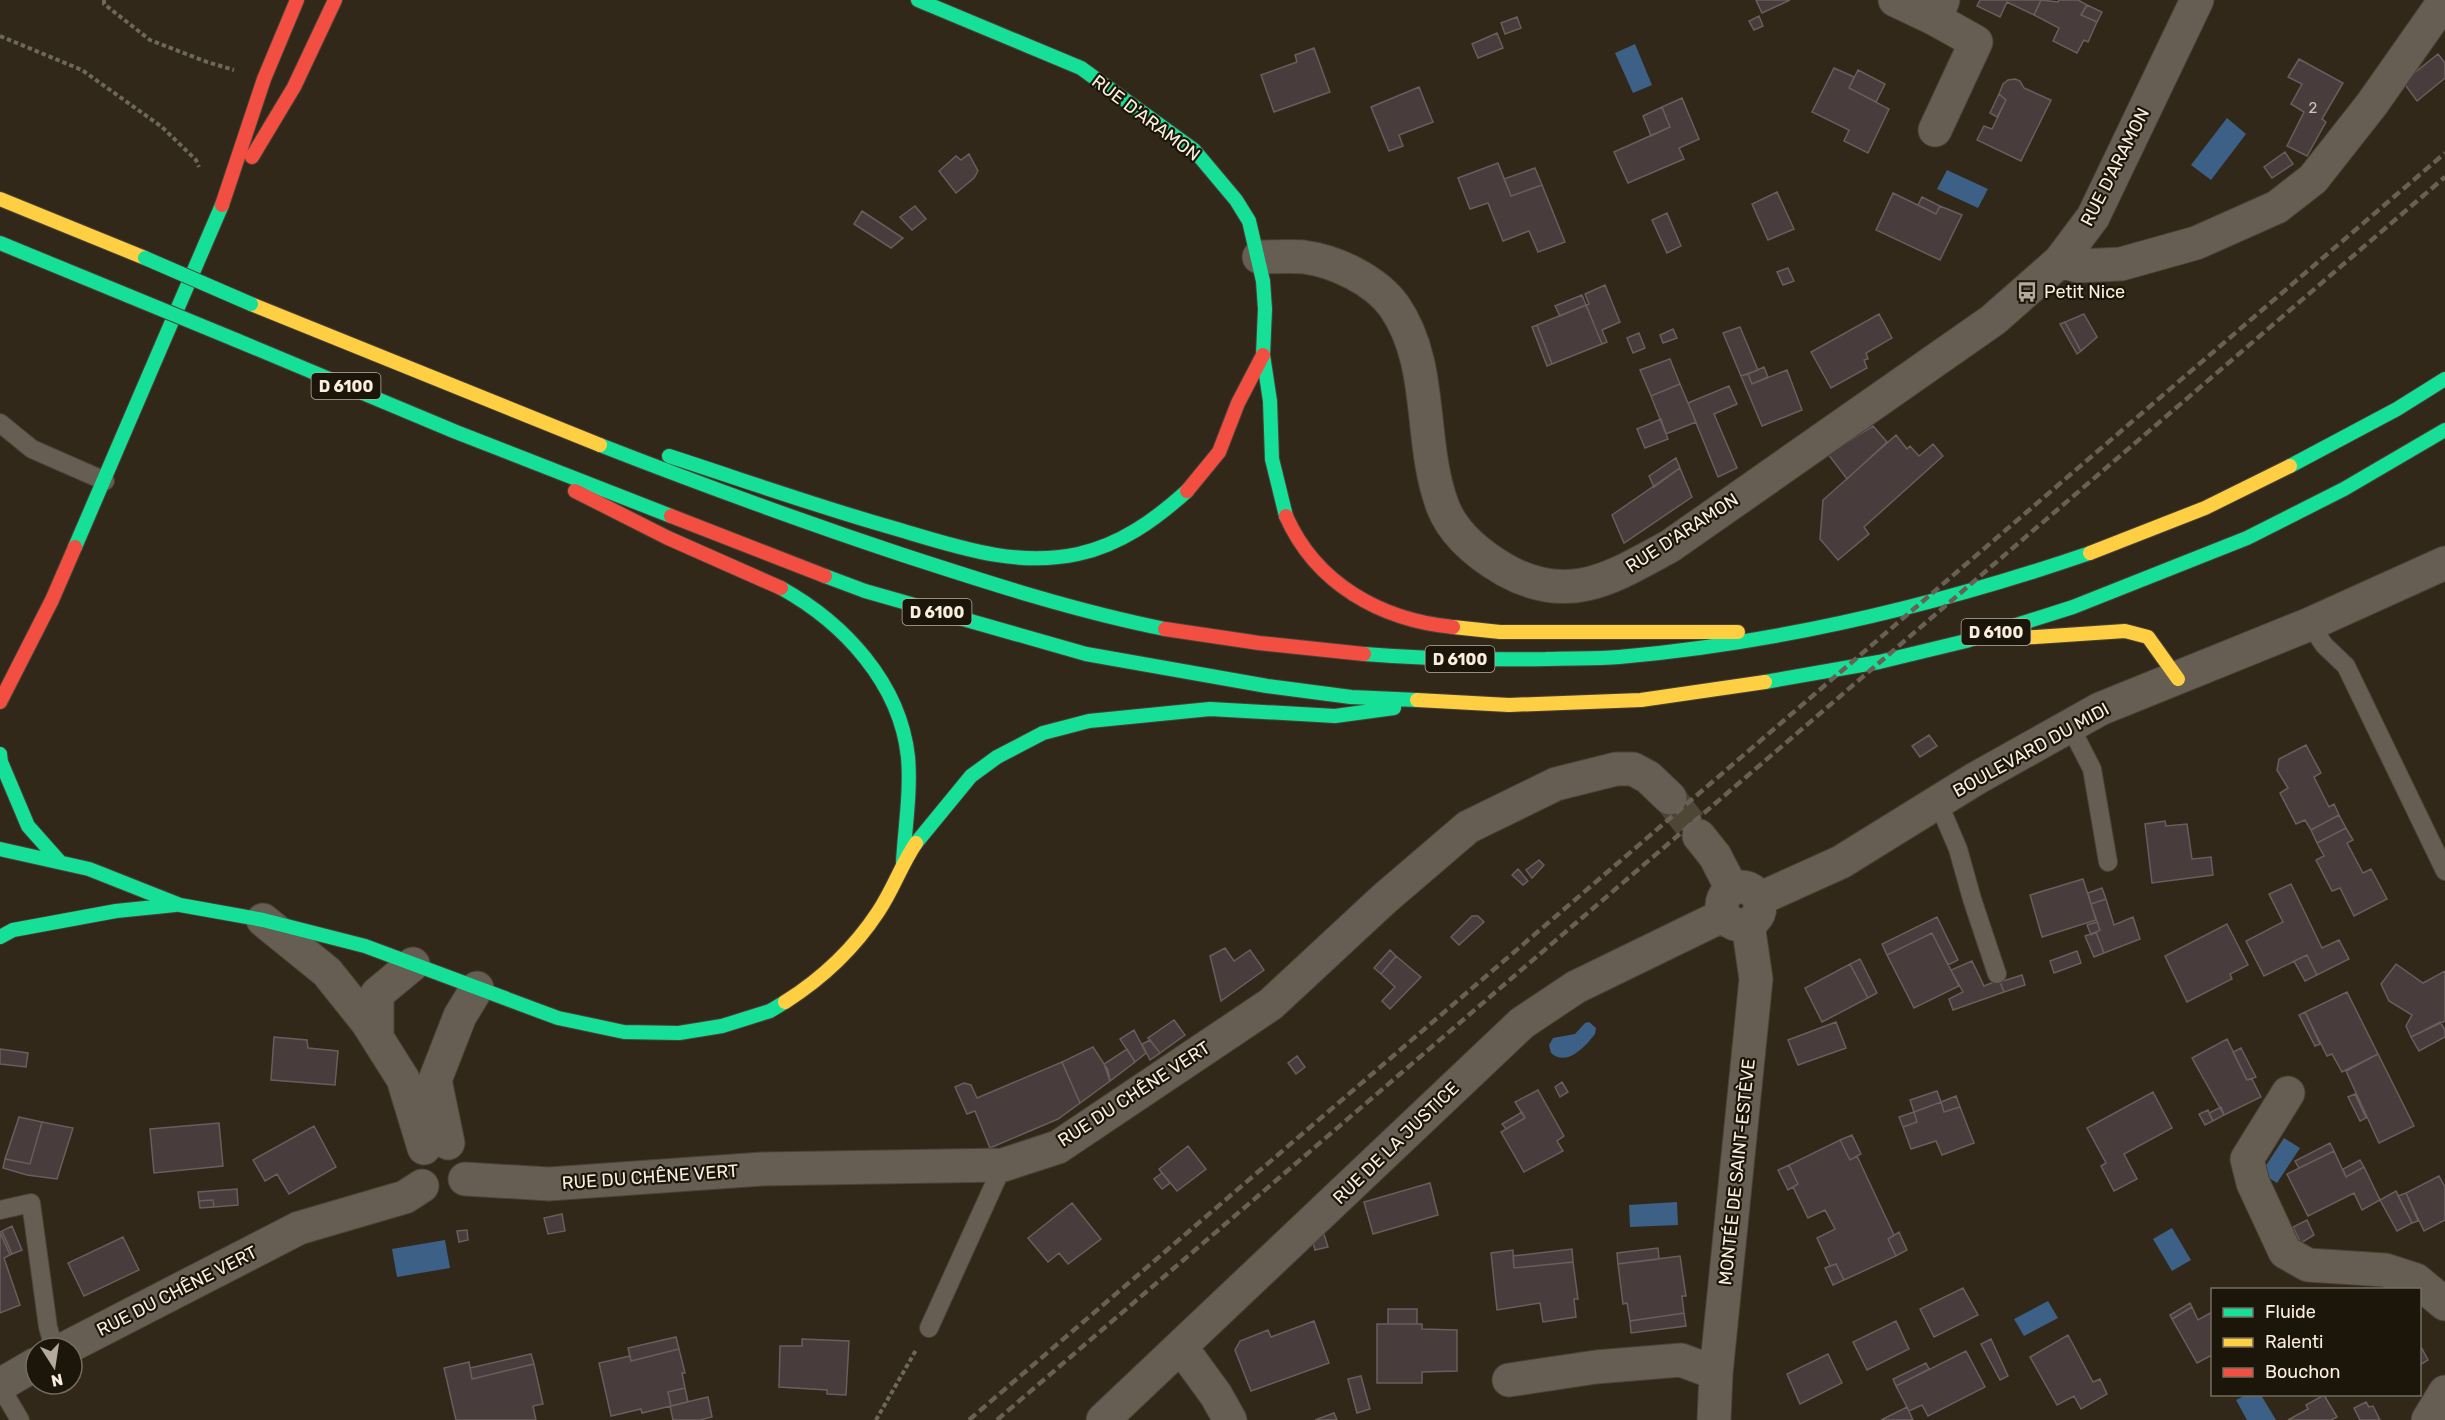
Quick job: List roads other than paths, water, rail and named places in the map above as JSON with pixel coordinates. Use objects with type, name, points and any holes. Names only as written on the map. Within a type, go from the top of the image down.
[{"type":"main road","points":[[0,702],[52,600],[220,211],[264,79],[297,0]]},
{"type":"main road","points":[[220,211],[294,87],[335,0]]},
{"type":"main road","points":[[323,27],[342,0]]},
{"type":"main road","name":"RUE D'ARAMON","points":[[918,0],[1081,68],[1194,150],[1236,200],[1249,221],[1259,257]]},
{"type":"main road","name":"D 6100","points":[[0,199],[251,304],[658,469],[813,525],[1010,590],[1163,628],[1276,645],[1389,657],[1491,660],[1612,657],[1707,646],[1856,620],[2000,583],[2110,546],[2189,515],[2264,480],[2348,436],[2445,379]]},
{"type":"main road","name":"D 6100","points":[[0,243],[456,432],[865,591],[1076,651],[1176,671],[1351,697],[1509,705],[1641,700],[1699,693],[1879,662],[1966,641],[2073,607],[2247,538],[2344,489],[2445,430]]},
{"type":"main road","points":[[1259,257],[1265,309],[1263,355],[1270,401],[1272,459],[1284,510],[1296,538],[1324,572],[1360,599],[1398,617],[1440,626],[1500,632],[1797,632]]},
{"type":"main road","points":[[463,390],[941,543],[986,555],[1033,559],[1078,554],[1121,538],[1158,517],[1194,485],[1219,452],[1238,403],[1263,355]]},
{"type":"main road","points":[[456,432],[668,538],[789,592],[825,616],[852,643],[876,673],[898,713],[906,744],[910,786],[903,862]]},
{"type":"main road","points":[[1966,641],[2125,631],[2148,637],[2178,679]]},
{"type":"main road","points":[[0,849],[89,869],[180,905],[263,920],[365,946],[558,1018],[624,1032],[679,1033],[722,1026],[770,1011],[811,985],[846,956],[879,911],[903,862],[926,829],[972,776],[997,757],[1043,733],[1089,721],[1210,709],[1335,716],[1441,702]]},
{"type":"main road","points":[[0,754],[1,762],[28,826],[60,862]]},
{"type":"main road","points":[[0,937],[13,930],[116,911],[180,905]]},
{"type":"main road","points":[[0,924],[13,930]]},
{"type":"street","points":[[1895,0],[1939,9],[1976,42],[1935,129]]},
{"type":"street","name":"RUE D'ARAMON","points":[[1259,257],[1305,257],[1334,266],[1368,281],[1393,304],[1410,333],[1420,375],[1435,476],[1443,508],[1461,536],[1486,560],[1517,576],[1552,587],[1588,585],[1618,574],[1670,546],[1993,320],[2060,261],[2093,217],[2197,0]]},
{"type":"street","points":[[2060,261],[2078,266],[2121,264],[2196,243],[2277,207],[2313,179],[2372,104],[2445,0]]},
{"type":"street","name":"BOULEVARD DU MIDI","points":[[1741,907],[1841,862],[1938,802],[2100,709],[2310,624],[2445,563]]},
{"type":"street","name":"RUE DU CHÊNE VERT","points":[[465,1179],[549,1184],[762,1169],[1003,1165],[1058,1146],[1271,1004],[1384,899],[1468,827],[1556,784],[1616,769],[1633,770],[1640,773],[1670,798]]},
{"type":"street","points":[[1699,836],[1715,856],[1741,907]]},
{"type":"street","name":"RUE DE LA JUSTICE","points":[[1103,1420],[1522,1023],[1576,987],[1741,907]]},
{"type":"street","name":"MONTÉE DE SAINT-ESTÈVE","points":[[1714,1420],[1716,1373],[1756,979],[1741,907]]},
{"type":"street","points":[[263,920],[327,972],[376,1037],[403,1079],[436,1146],[463,1153],[467,1170],[465,1179],[453,1191],[445,1194],[428,1191],[422,1186],[415,1171],[416,1162],[436,1146]]},
{"type":"street","points":[[376,1037],[377,994],[413,964]]},
{"type":"street","points":[[436,1146],[435,1080],[460,1016],[477,988]]},
{"type":"street","points":[[2288,1093],[2247,1159],[2253,1183],[2285,1252],[2308,1265],[2385,1270],[2416,1280],[2445,1304]]},
{"type":"street","name":"RUE DU CHÊNE VERT","points":[[84,1339],[299,1228],[405,1197],[422,1186]]},
{"type":"street","points":[[1181,1347],[1216,1395],[1230,1420]]},
{"type":"street","points":[[1509,1380],[1596,1367],[1681,1360],[1716,1373]]},
{"type":"street","points":[[0,1386],[24,1371]]},
{"type":"street","points":[[2428,1420],[2445,1392]]},
{"type":"lane","points":[[264,79],[294,87]]},
{"type":"lane","points":[[0,423],[32,449],[105,481]]},
{"type":"lane","points":[[2310,624],[2325,645],[2346,666],[2445,871]]},
{"type":"lane","points":[[2070,726],[2092,769],[2108,862]]},
{"type":"lane","points":[[1938,802],[1958,849],[1996,974]]},
{"type":"lane","points":[[928,1328],[1003,1165]]},
{"type":"lane","points":[[0,1210],[32,1203],[51,1336]]},
{"type":"lane","points":[[0,1386],[20,1420]]},
{"type":"water","points":[[1635,44],[1652,85],[1633,93],[1615,53]]},
{"type":"water","points":[[2227,118],[2246,134],[2211,180],[2191,165]]},
{"type":"water","points":[[1947,170],[1988,189],[1978,208],[1937,189]]},
{"type":"water","points":[[1589,1022],[1596,1028],[1595,1034],[1575,1054],[1563,1058],[1551,1053],[1549,1045],[1553,1038],[1575,1034],[1585,1023]]},
{"type":"water","points":[[2284,1138],[2300,1148],[2277,1183],[2261,1173]]},
{"type":"water","points":[[1677,1202],[1678,1225],[1630,1227],[1629,1205]]},
{"type":"water","points":[[2172,1228],[2191,1260],[2172,1271],[2153,1239]]},
{"type":"water","points":[[445,1240],[450,1268],[397,1277],[392,1249]]},
{"type":"water","points":[[2048,1301],[2058,1318],[2024,1336],[2014,1319]]},
{"type":"water","points":[[2244,1396],[2262,1396],[2276,1420],[2247,1420],[2236,1400]]},
{"type":"tunnel","points":[[1670,798],[1699,836]]},
{"type":"railway","points":[[969,1420],[2445,153]]},
{"type":"railway","points":[[997,1420],[2445,177]]},
{"type":"place","name":"Petit Nice","points":[[2027,292]]}]
